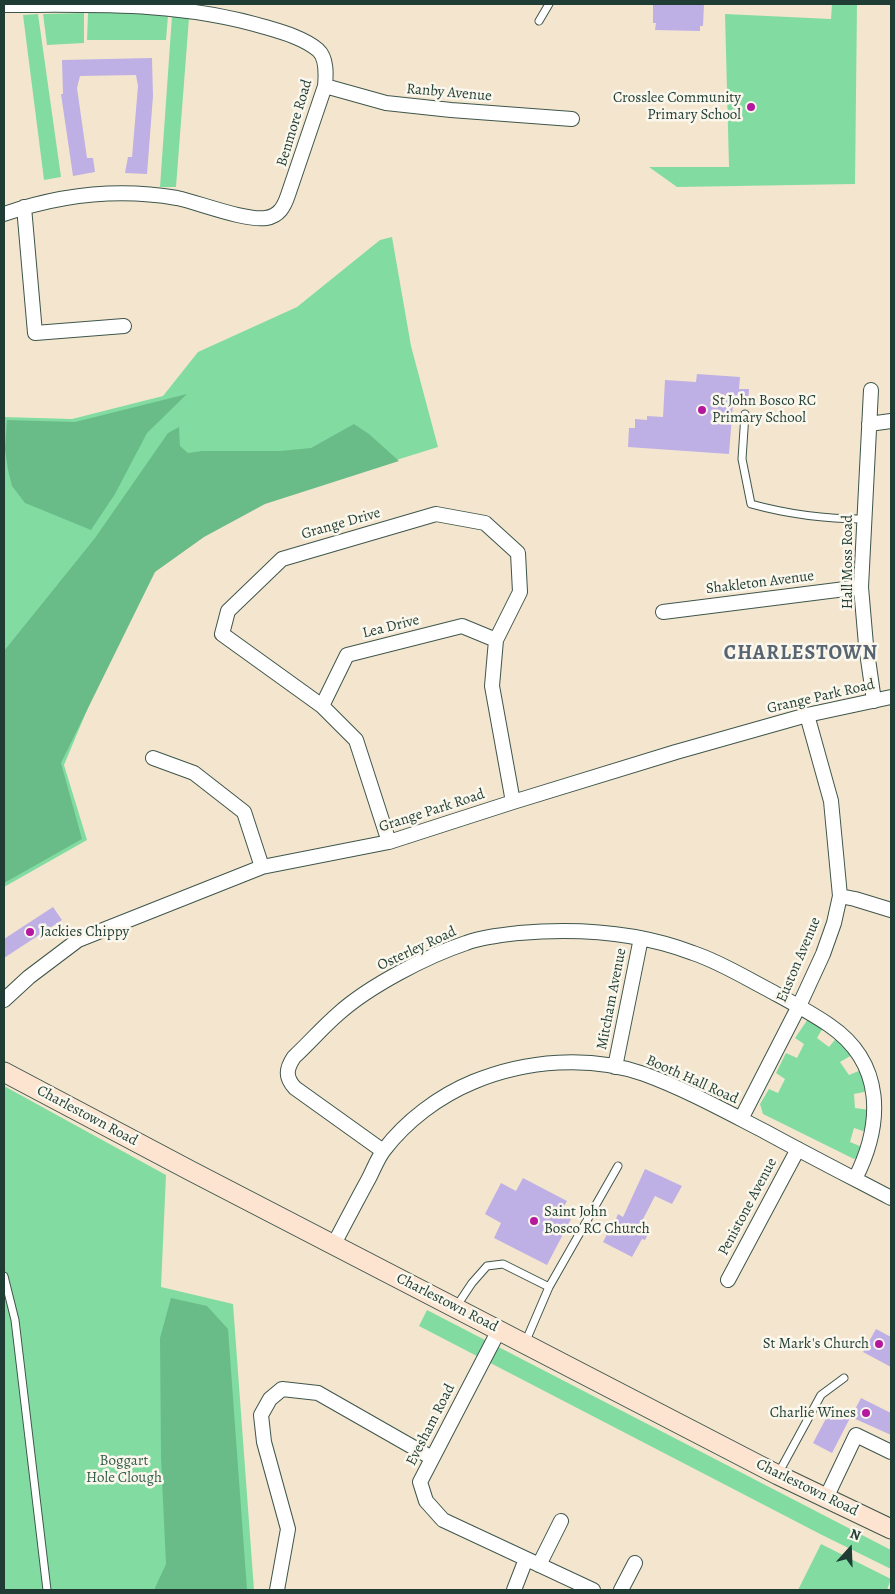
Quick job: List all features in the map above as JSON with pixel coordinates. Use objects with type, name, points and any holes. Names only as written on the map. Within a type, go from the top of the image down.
[{"type":"street","name":"Benmore Road","points":[[4,5],[130,5],[192,10],[276,30],[300,40],[318,50],[325,66],[325,86],[286,201],[279,212],[273,217],[259,219],[176,198],[125,194],[67,198],[24,207],[4,214]]},
{"type":"street","name":"Ranby Avenue","points":[[325,86],[386,103],[572,119]]},
{"type":"street","points":[[24,207],[35,333],[124,326]]},
{"type":"street","name":"Hall Moss Road","points":[[872,390],[861,586],[866,645],[874,701]]},
{"type":"street","points":[[869,424],[891,421]]},
{"type":"street","name":"Grange Drive","points":[[390,842],[356,740],[322,706],[222,634],[228,610],[282,558],[436,514],[485,523],[518,553],[520,592],[496,640],[492,686],[513,802]]},
{"type":"street","name":"Shakleton Avenue","points":[[663,612],[861,586]]},
{"type":"street","name":"Lea Drive","points":[[322,706],[347,655],[462,626],[496,640]]},
{"type":"street","name":"Grange Park Road","points":[[4,1000],[29,977],[78,940],[262,866],[390,842],[513,802],[807,715],[891,698]]},
{"type":"street","name":"Euston Avenue","points":[[741,1119],[823,954],[834,923],[840,896],[830,801],[807,715]]},
{"type":"street","points":[[153,758],[194,772],[244,812],[262,866]]},
{"type":"street","points":[[840,896],[891,910]]},
{"type":"street","name":"Osterley Road","points":[[383,1151],[295,1088],[287,1075],[289,1065],[294,1057],[339,1013],[379,985],[466,942],[503,935],[548,930],[594,931],[640,938],[693,952],[722,965],[798,1006],[830,1025],[849,1042],[870,1077],[875,1104],[870,1142],[863,1164],[855,1179]]},
{"type":"street","name":"Mitcham Avenue","points":[[615,1067],[640,938]]},
{"type":"street","name":"Booth Hall Road","points":[[334,1244],[383,1151],[411,1122],[429,1107],[459,1088],[483,1078],[541,1064],[568,1062],[615,1067],[642,1074],[671,1085],[741,1119],[891,1198]]},
{"type":"street","name":"Charlestown Road","points":[[4,1072],[525,1344],[778,1474],[891,1529]]},
{"type":"street","name":"Penistone Avenue","points":[[728,1280],[798,1149]]},
{"type":"street","name":"Evesham Road","points":[[499,1330],[420,1482],[426,1501],[443,1520],[593,1590]]},
{"type":"street","points":[[277,1590],[288,1529],[264,1442],[261,1415],[270,1399],[282,1389],[318,1393],[432,1458]]},
{"type":"street","points":[[826,1498],[856,1435],[891,1452]]},
{"type":"street","points":[[539,1565],[562,1521]]},
{"type":"street","points":[[514,1590],[526,1559]]},
{"type":"street","points":[[621,1590],[635,1562]]},
{"type":"lane","points":[[539,21],[549,4]]},
{"type":"lane","points":[[745,414],[742,459],[751,504],[774,510],[840,519],[864,519]]},
{"type":"lane","points":[[525,1344],[549,1287],[618,1166]]},
{"type":"lane","points":[[456,1308],[472,1283],[487,1266],[503,1264],[549,1287]]},
{"type":"lane","points":[[4,1276],[15,1320],[47,1590]]},
{"type":"lane","points":[[778,1474],[821,1395],[844,1378]]},
{"type":"green space","points":[[832,4],[857,4],[855,184],[677,187],[649,167],[729,167],[725,14],[831,19]]},
{"type":"green space","points":[[129,12],[168,16],[166,40],[87,40],[88,13]]},
{"type":"green space","points":[[84,13],[84,43],[47,45],[43,14]]},
{"type":"green space","points":[[38,14],[61,177],[44,180],[23,15]]},
{"type":"green space","points":[[172,16],[189,18],[176,187],[160,187]]},
{"type":"green space","points":[[392,237],[411,346],[438,447],[262,502],[173,552],[141,581],[64,765],[87,840],[4,887],[4,417],[72,419],[163,396],[198,352],[297,307],[380,240]]},
{"type":"green space","points":[[187,394],[147,433],[115,494],[91,530],[25,503],[12,486],[5,449],[7,420],[75,422]]},
{"type":"green space","points":[[354,424],[369,434],[399,461],[265,504],[204,537],[155,572],[61,763],[82,839],[4,883],[4,651],[95,538],[168,433],[179,427],[180,446],[188,453],[202,451],[280,451],[311,448]]},
{"type":"green space","points":[[808,1019],[824,1026],[817,1038],[829,1047],[838,1036],[852,1055],[840,1062],[849,1075],[861,1070],[869,1091],[854,1094],[855,1108],[870,1110],[866,1132],[854,1128],[850,1142],[862,1147],[859,1157],[854,1159],[763,1114],[760,1104],[769,1089],[778,1093],[785,1079],[776,1073],[786,1053],[797,1058],[804,1044],[795,1038]]},
{"type":"green space","name":"Boggart Hole Clough","points":[[4,1086],[166,1175],[161,1287],[233,1304],[254,1590],[4,1590]]},
{"type":"green space","points":[[171,1298],[207,1306],[228,1329],[247,1590],[154,1590],[166,1564],[161,1459],[160,1338]]},
{"type":"green space","points":[[427,1310],[891,1550],[891,1569],[419,1326]]},
{"type":"green space","points":[[821,1544],[891,1579],[887,1590],[798,1590]]},
{"type":"building","points":[[653,4],[704,4],[703,26],[700,26],[700,31],[655,30],[656,23],[653,23]]},
{"type":"building","points":[[152,58],[153,96],[147,174],[125,173],[128,157],[132,157],[138,86],[136,75],[80,76],[77,88],[87,158],[93,158],[95,172],[73,176],[61,94],[63,94],[62,60]]},
{"type":"building","name":"St John Bosco RC Primary School","points":[[697,374],[740,377],[739,389],[749,389],[748,404],[733,403],[729,454],[628,447],[629,428],[635,428],[635,419],[647,420],[647,416],[663,417],[665,380],[696,382]]},
{"type":"building","points":[[53,907],[62,920],[4,958],[4,939]]},
{"type":"building","points":[[645,1169],[682,1186],[672,1204],[655,1196],[640,1225],[650,1230],[645,1240],[642,1239],[632,1257],[603,1242],[618,1214],[623,1217]]},
{"type":"building","name":"Saint John Bosco RC Church","points":[[523,1178],[567,1201],[560,1213],[571,1219],[547,1265],[494,1238],[501,1223],[485,1214],[501,1183],[516,1191]]},
{"type":"building","name":"St Mark's Church","points":[[876,1329],[891,1337],[891,1367],[863,1352]]},
{"type":"building","points":[[861,1398],[891,1413],[891,1435],[851,1417]]},
{"type":"building","points":[[831,1409],[850,1418],[832,1453],[813,1443]]},
{"type":"place","name":"Crosslee Community Primary School","points":[[751,107]]},
{"type":"place","name":"St John Bosco RC Primary School","points":[[702,410]]},
{"type":"place","name":"Jackies Chippy","points":[[30,932]]},
{"type":"place","name":"Saint John Bosco RC Church","points":[[534,1221]]},
{"type":"place","name":"St Mark's Church","points":[[879,1344]]},
{"type":"place","name":"Charlie Wines","points":[[866,1413]]},
{"type":"district","name":"CHARLESTOWN","points":[[801,654]]}]
